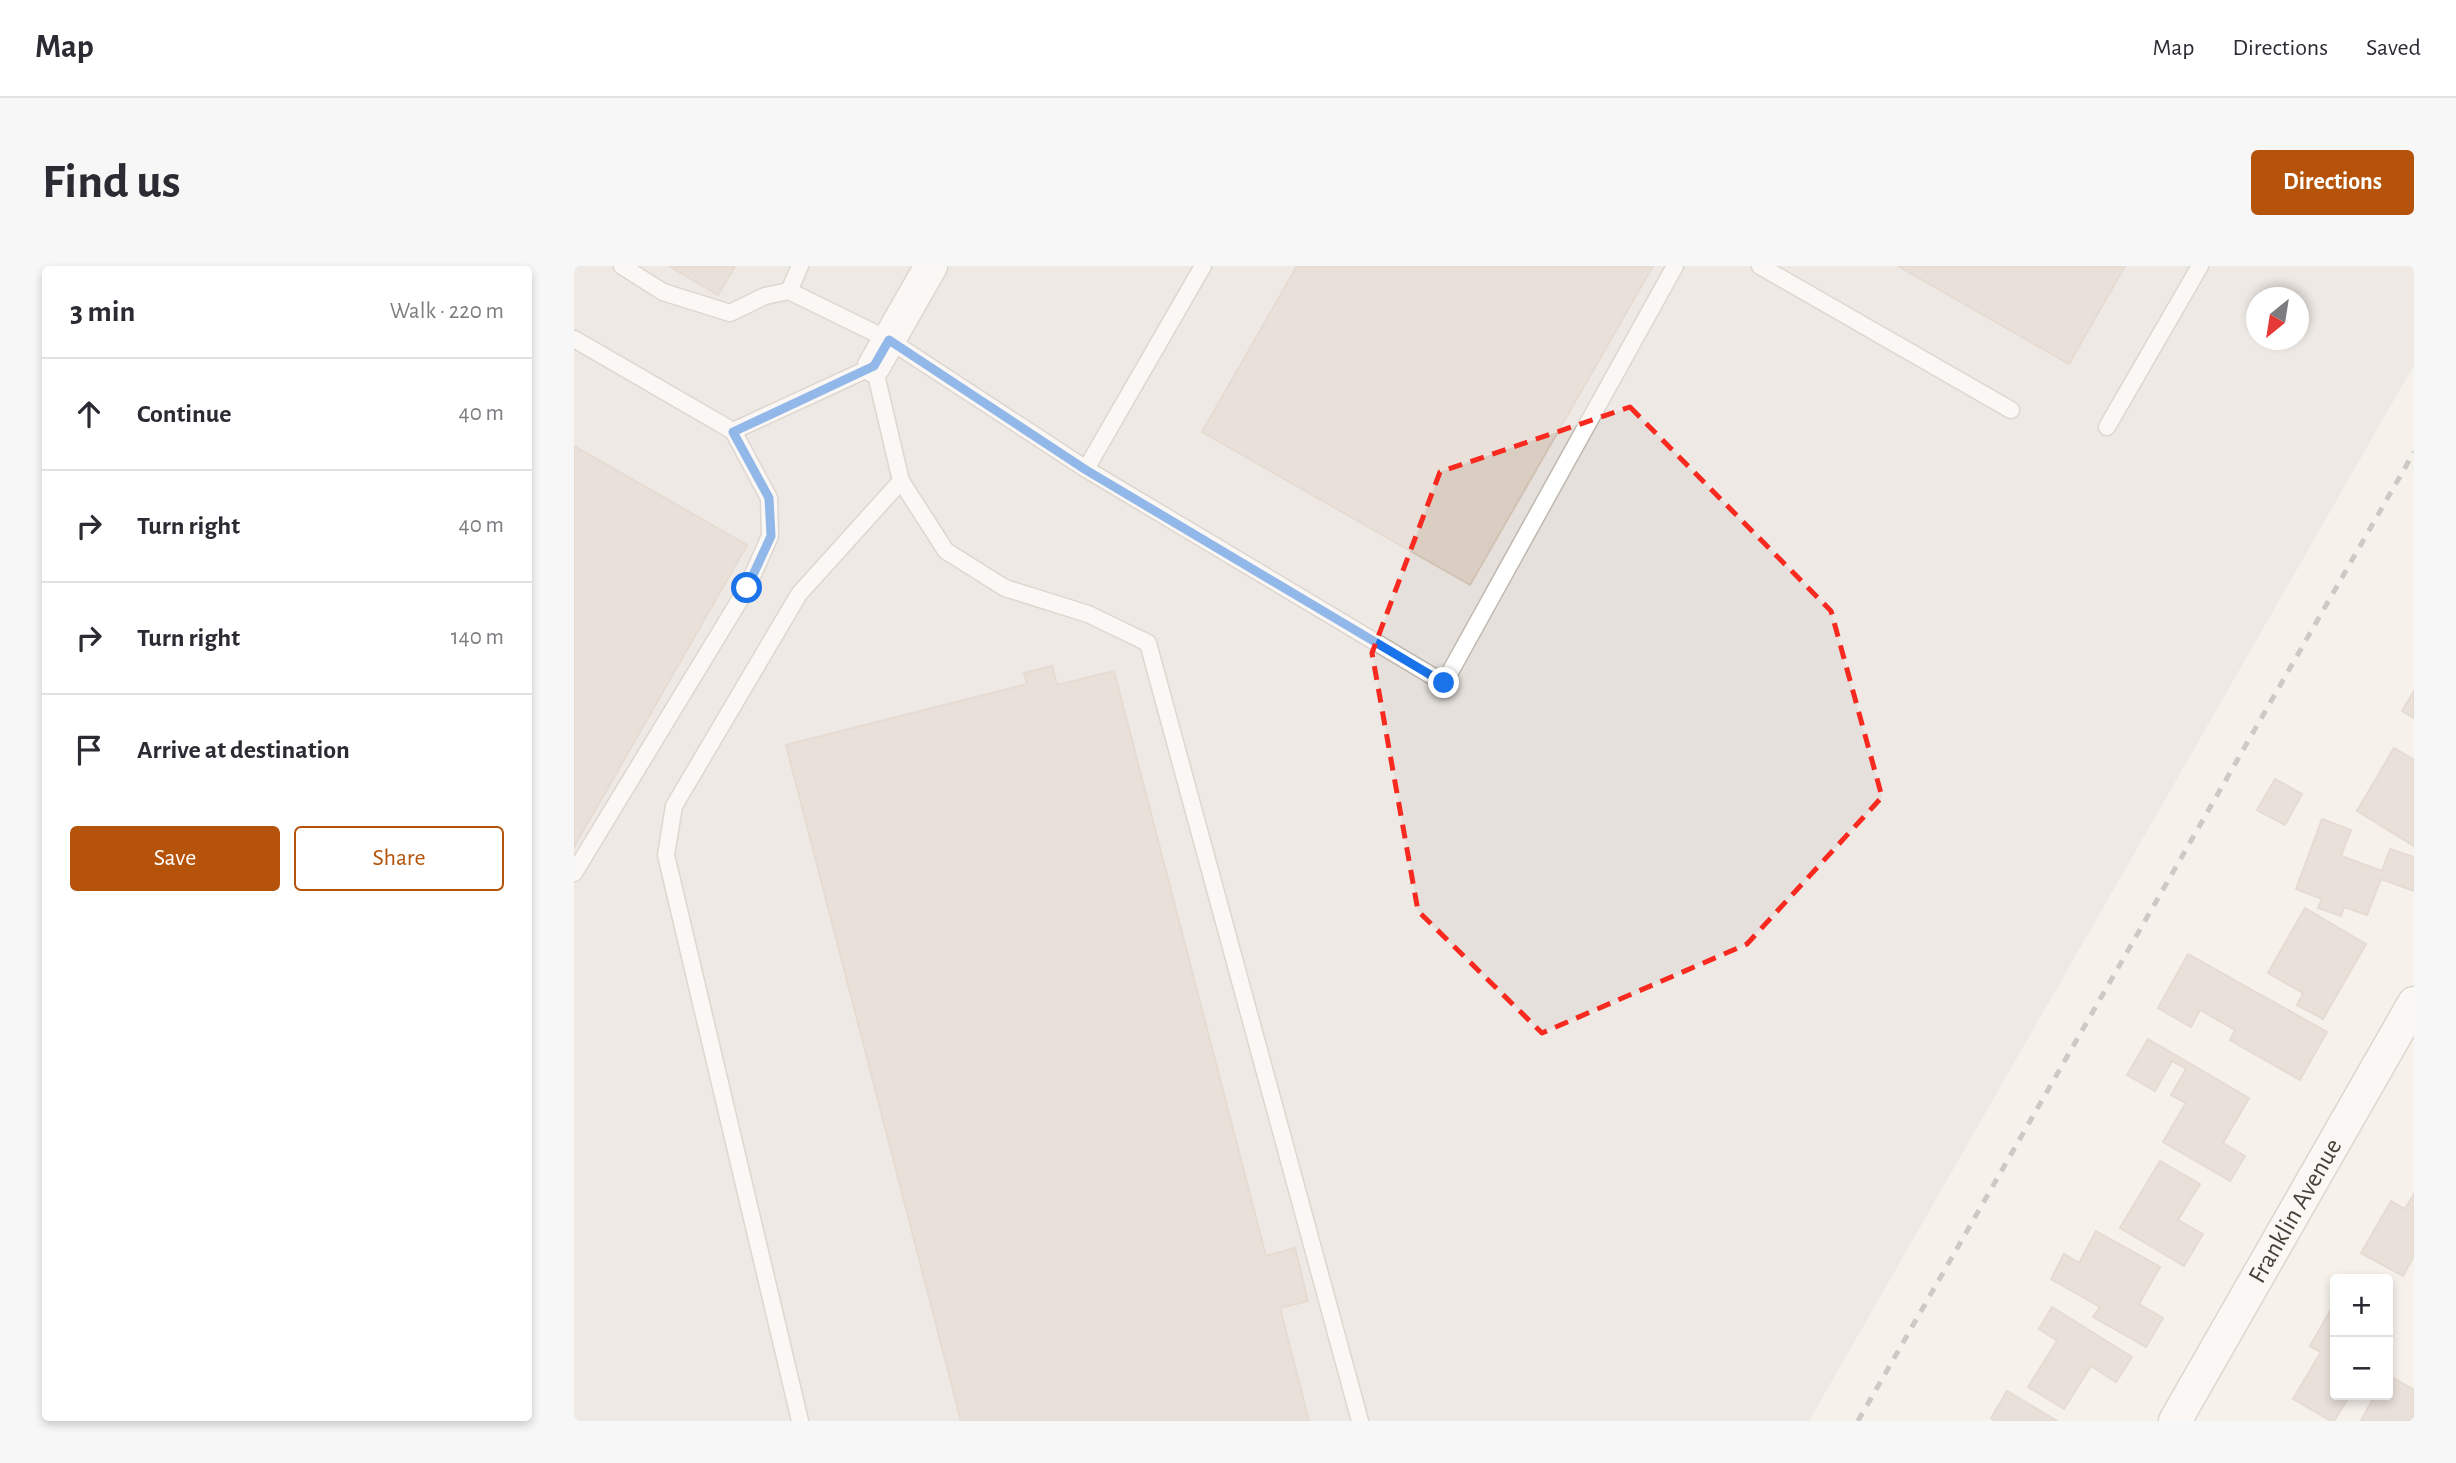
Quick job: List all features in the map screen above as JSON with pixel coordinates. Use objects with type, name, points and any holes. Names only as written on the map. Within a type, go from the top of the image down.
[{"type":"street","points":[[882,353],[931,266]]},
{"type":"street","name":"Franklin Avenue","points":[[2175,1421],[2411,1016]]},
{"type":"lane","points":[[622,266],[663,292],[730,313],[765,296],[789,291],[882,353],[1086,470],[1444,683],[1675,266]]},
{"type":"lane","points":[[789,291],[800,266]]},
{"type":"lane","points":[[1086,470],[1203,266]]},
{"type":"lane","points":[[1760,266],[2011,410]]},
{"type":"lane","points":[[2107,427],[2200,266]]},
{"type":"lane","points":[[574,339],[733,432],[769,498],[771,536],[747,588],[574,873]]},
{"type":"lane","points":[[733,432],[882,353]]},
{"type":"lane","points":[[882,353],[901,481],[946,551],[1005,588],[1088,614],[1148,643],[1360,1421]]},
{"type":"lane","points":[[800,1421],[666,855],[674,806],[799,594],[901,481]]},
{"type":"highlighted area","points":[[1630,407],[1831,611],[1882,797],[1747,944],[1542,1033],[1418,911],[1372,653],[1440,472]]},
{"type":"shaded area","points":[[574,266],[2414,266],[2414,365],[1809,1421],[574,1421]]},
{"type":"building","points":[[669,266],[735,266],[718,295]]},
{"type":"building","points":[[1297,266],[1653,266],[1470,585],[1202,432]]},
{"type":"building","points":[[1898,266],[2125,266],[2069,364]]},
{"type":"building","points":[[574,446],[747,545],[574,847]]},
{"type":"building","points":[[1052,666],[1057,685],[1114,671],[1266,1256],[1295,1248],[1308,1301],[1280,1308],[1309,1421],[961,1421],[786,745],[1027,684],[1024,673]]},
{"type":"building","points":[[2414,691],[2414,718],[2402,711]]},
{"type":"building","points":[[2394,748],[2414,760],[2414,846],[2357,811]]},
{"type":"building","points":[[2275,779],[2302,794],[2285,825],[2257,810]]},
{"type":"building","points":[[2322,819],[2351,830],[2341,856],[2382,871],[2390,849],[2414,857],[2414,891],[2381,879],[2367,915],[2344,907],[2341,916],[2318,908],[2322,899],[2296,889]]},
{"type":"building","points":[[2305,908],[2366,944],[2323,1019],[2297,1005],[2303,993],[2268,973]]},
{"type":"building","points":[[2188,954],[2327,1032],[2300,1080],[2230,1040],[2235,1030],[2200,1010],[2191,1027],[2158,1008]]},
{"type":"building","points":[[2148,1039],[2249,1098],[2223,1143],[2245,1156],[2230,1181],[2163,1142],[2186,1103],[2171,1095],[2186,1069],[2172,1061],[2155,1091],[2127,1075]]},
{"type":"building","points":[[2160,1161],[2200,1184],[2178,1220],[2203,1234],[2184,1266],[2120,1228]]},
{"type":"building","points":[[2414,1194],[2414,1256],[2403,1276],[2361,1253],[2391,1201],[2405,1209]]},
{"type":"building","points":[[2096,1231],[2160,1267],[2139,1304],[2163,1318],[2146,1347],[2093,1317],[2100,1307],[2051,1279],[2064,1254],[2079,1263]]},
{"type":"building","points":[[2052,1307],[2132,1357],[2116,1382],[2091,1366],[2064,1409],[2028,1387],[2057,1341],[2039,1329]]},
{"type":"building","points":[[2330,1311],[2330,1400],[2347,1400],[2334,1421],[2293,1399],[2321,1352],[2310,1346]]},
{"type":"building","points":[[2393,1378],[2414,1390],[2414,1421],[2361,1421],[2372,1400],[2393,1400]]},
{"type":"building","points":[[2007,1391],[2057,1421],[1996,1421],[1991,1418]]},
{"type":"railway","points":[[1858,1421],[2414,452]]},
{"type":"route","points":[[747,588],[771,536],[769,498],[733,432],[874,366],[889,340],[1086,470],[1444,683]]}]
